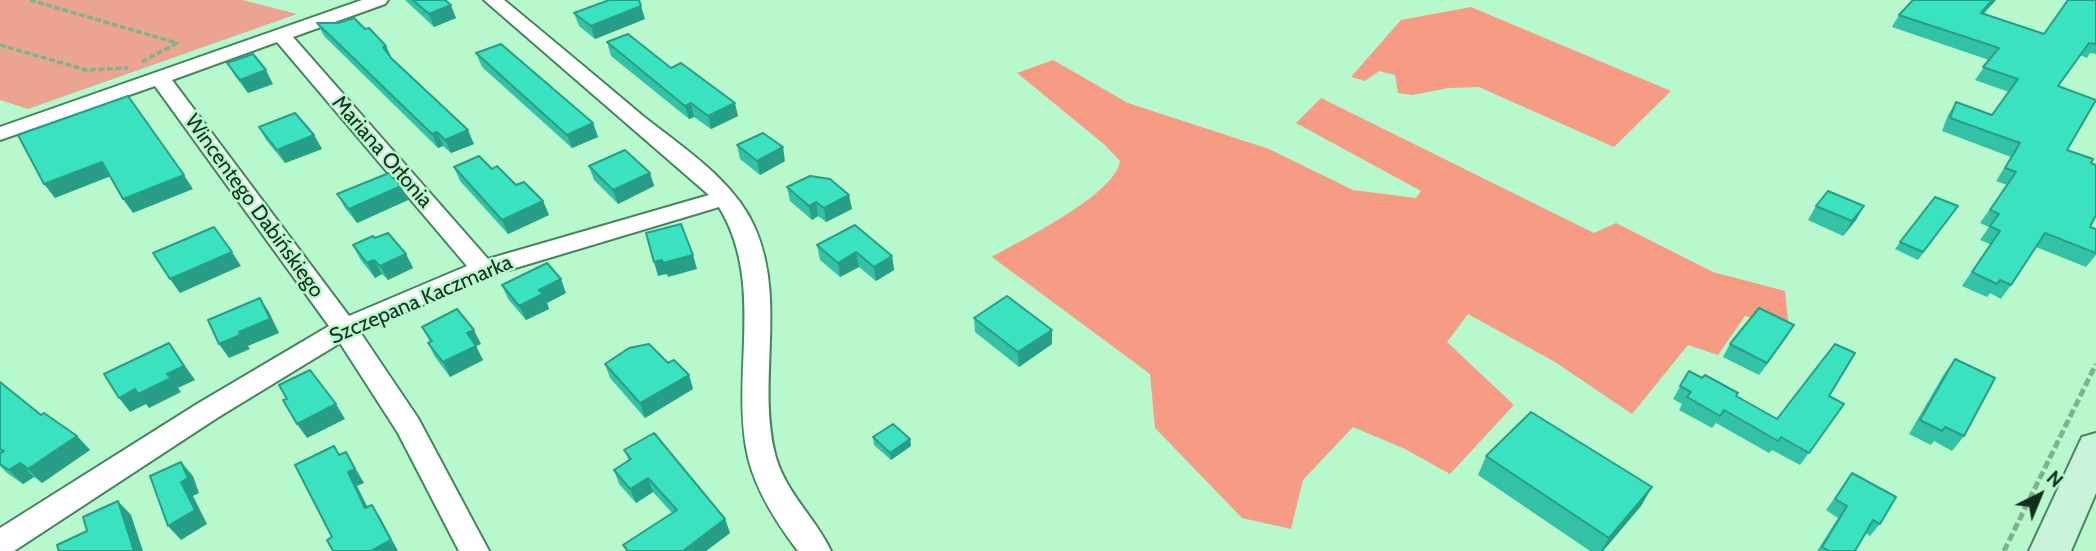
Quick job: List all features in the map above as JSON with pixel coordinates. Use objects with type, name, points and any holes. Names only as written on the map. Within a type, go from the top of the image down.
[{"type":"street","points":[[0,134],[379,0]]},
{"type":"street","points":[[493,0],[694,169],[724,198],[741,223],[753,254],[758,290],[757,416],[760,450],[775,489],[797,528],[816,551]]},
{"type":"street","name":"Mariana Orłonia","points":[[281,35],[483,270]]},
{"type":"street","name":"Wincentego Dabińskiego","points":[[160,78],[345,328],[450,496],[474,551]]},
{"type":"street","name":"Szczepana Kaczmarka","points":[[0,544],[207,411],[345,328],[483,270],[724,198]]},
{"type":"street","points":[[2050,551],[2096,448]]},
{"type":"path","points":[[0,45],[86,70],[130,68],[177,43],[30,0]]},
{"type":"path","points":[[2004,551],[2096,364]]},
{"type":"shaded area","points":[[0,0],[243,0],[297,14],[28,109],[0,100]]},
{"type":"shaded area","points":[[1471,7],[1671,91],[1614,147],[1479,87],[1448,88],[1413,95],[1398,93],[1395,75],[1379,71],[1365,81],[1351,77],[1401,20]]},
{"type":"shaded area","points":[[1053,60],[1128,103],[1269,149],[1353,190],[1416,198],[1421,191],[1296,123],[1321,98],[1594,233],[1616,223],[1713,272],[1785,291],[1789,329],[1745,316],[1718,355],[1688,345],[1632,414],[1555,362],[1468,314],[1447,342],[1514,405],[1450,474],[1405,449],[1353,427],[1303,480],[1291,529],[1242,518],[1155,428],[1150,374],[992,257],[1085,202],[1114,174],[1120,161],[1105,145],[1017,73]]},
{"type":"building","points":[[413,0],[445,0],[451,5],[429,14]]},
{"type":"building","points":[[609,0],[639,0],[641,6],[591,26],[574,13]]},
{"type":"building","points":[[1913,0],[1992,0],[1981,13],[2044,34],[2068,0],[2096,0],[2096,44],[2089,43],[2058,86],[2096,100],[2067,150],[2093,159],[2091,163],[2096,165],[2096,215],[2090,227],[2096,229],[2096,253],[2045,233],[2011,285],[2000,280],[1997,284],[1972,272],[2000,231],[1990,226],[1999,214],[1990,210],[2016,172],[2005,168],[2020,143],[1950,118],[1956,102],[1992,115],[2018,79],[1983,67],[1999,48],[1899,15]]},
{"type":"building","points":[[354,18],[365,29],[369,28],[386,46],[383,47],[391,58],[468,130],[445,140],[437,132],[432,134],[317,23],[338,23]]},
{"type":"building","points":[[628,34],[671,68],[681,63],[735,103],[708,116],[691,103],[685,106],[607,42]]},
{"type":"building","points":[[501,44],[593,123],[567,135],[476,53]]},
{"type":"building","points":[[253,54],[266,70],[240,80],[227,63]]},
{"type":"building","points":[[128,96],[184,175],[123,199],[102,162],[44,184],[18,135]]},
{"type":"building","points":[[295,113],[314,135],[277,150],[259,127]]},
{"type":"building","points":[[763,133],[783,147],[757,161],[737,145]]},
{"type":"building","points":[[625,150],[650,173],[613,190],[589,166]]},
{"type":"building","points":[[479,156],[492,169],[497,166],[516,185],[524,182],[543,201],[502,220],[454,167]]},
{"type":"building","points":[[389,173],[401,186],[349,209],[337,194]]},
{"type":"building","points":[[810,176],[830,179],[849,195],[824,208],[816,202],[809,206],[787,187]]},
{"type":"building","points":[[1828,191],[1864,206],[1852,221],[1816,206]]},
{"type":"building","points":[[1935,197],[1958,206],[1923,252],[1900,242]]},
{"type":"building","points":[[681,224],[693,255],[663,263],[662,260],[654,262],[646,233]]},
{"type":"building","points":[[855,225],[892,256],[874,267],[856,252],[838,263],[817,245]]},
{"type":"building","points":[[214,227],[232,252],[170,279],[153,253]]},
{"type":"building","points":[[388,233],[406,254],[380,266],[374,260],[367,263],[353,245],[373,236],[375,238]]},
{"type":"building","points":[[547,263],[561,279],[539,290],[543,294],[519,306],[502,285]]},
{"type":"building","points":[[1007,296],[1052,330],[1018,352],[974,318]]},
{"type":"building","points":[[260,298],[270,319],[219,344],[208,320]]},
{"type":"building","points":[[1759,308],[1794,325],[1767,363],[1730,344]]},
{"type":"building","points":[[457,309],[474,330],[467,333],[476,346],[443,362],[428,343],[432,341],[422,327]]},
{"type":"building","points":[[169,343],[184,366],[167,374],[171,378],[138,394],[135,389],[119,398],[104,374]]},
{"type":"building","points":[[649,344],[668,363],[674,360],[689,375],[640,403],[605,364],[629,348]]},
{"type":"building","points":[[1835,344],[1855,353],[1829,396],[1844,404],[1809,453],[1781,437],[1778,441],[1724,410],[1720,416],[1687,397],[1691,392],[1680,386],[1689,371],[1702,378],[1705,375],[1777,419]]},
{"type":"building","points":[[1955,359],[1995,378],[1964,436],[1945,427],[1942,431],[1920,420]]},
{"type":"building","points":[[310,370],[336,404],[297,424],[283,400],[287,399],[279,385]]},
{"type":"building","points":[[0,382],[41,415],[44,413],[77,436],[28,469],[20,463],[9,470],[0,464],[0,454],[4,451],[0,449]]},
{"type":"building","points":[[1531,412],[1652,487],[1609,538],[1486,456]]},
{"type":"building","points":[[893,424],[910,439],[890,453],[873,437]]},
{"type":"building","points":[[654,433],[725,519],[683,551],[628,551],[623,545],[677,510],[648,478],[630,489],[614,470],[631,459],[624,450]]},
{"type":"building","points":[[334,446],[339,455],[346,452],[355,469],[348,472],[365,508],[372,505],[391,540],[371,551],[333,551],[327,540],[332,537],[295,465]]},
{"type":"building","points":[[181,462],[188,478],[181,482],[195,510],[168,526],[150,476]]},
{"type":"building","points":[[1852,473],[1896,497],[1880,524],[1873,520],[1855,551],[1829,551],[1822,547],[1847,506],[1835,499]]},
{"type":"building","points":[[118,501],[134,551],[59,551],[57,545],[87,531],[83,517]]}]
